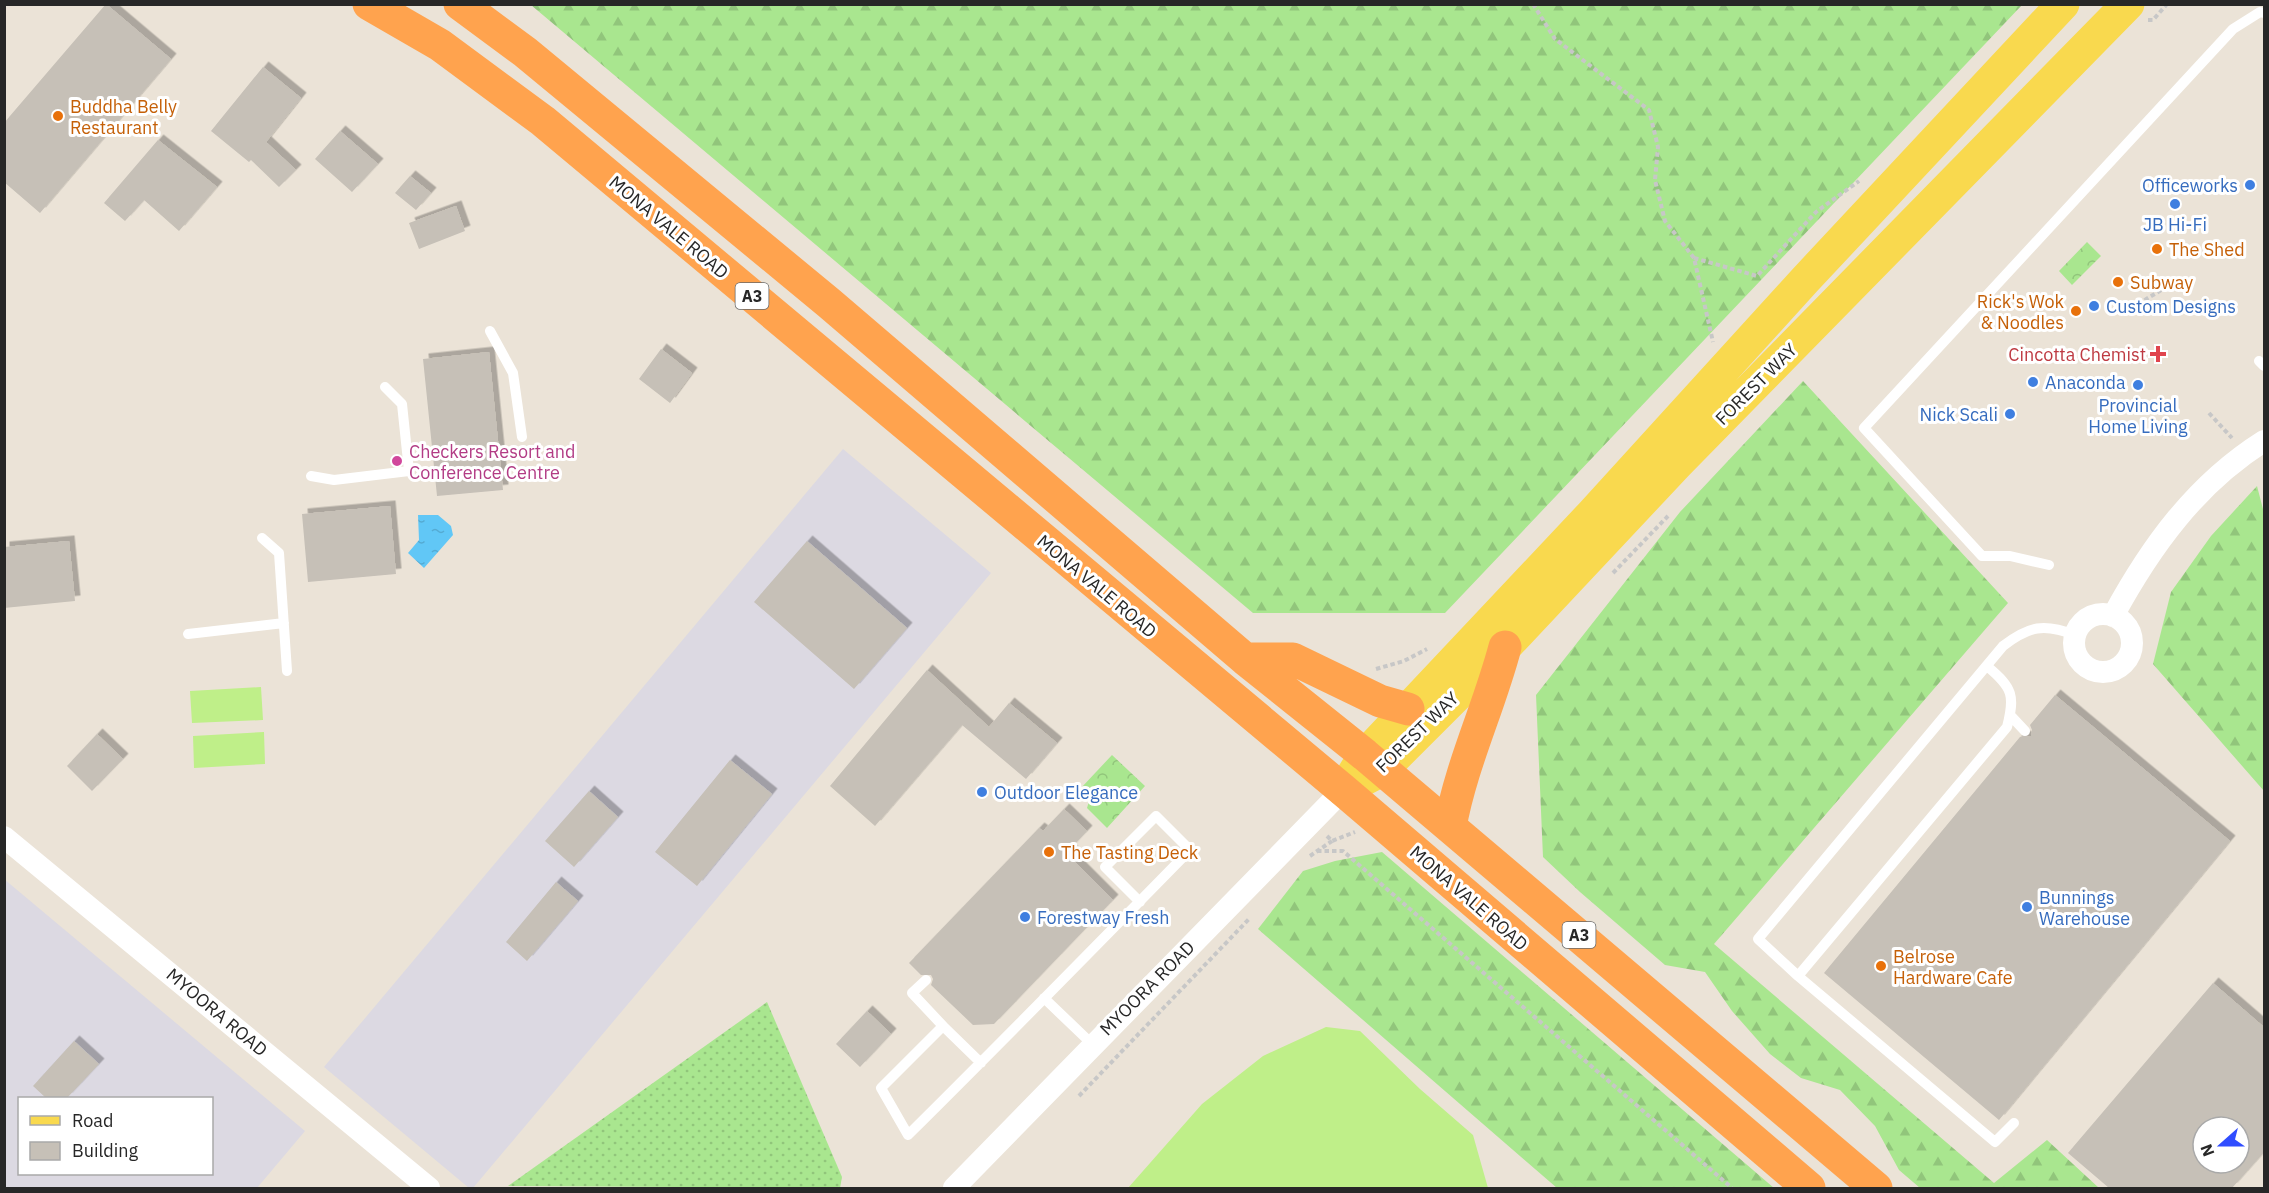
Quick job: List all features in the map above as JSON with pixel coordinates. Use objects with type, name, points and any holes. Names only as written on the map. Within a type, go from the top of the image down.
[{"type":"highway","name":"MONA VALE ROAD","points":[[369,4],[440,45],[543,121],[1343,790],[1809,1188]]},
{"type":"highway","name":"A3","points":[[460,4],[525,52],[822,297],[1245,658],[1374,762],[1876,1188]]},
{"type":"highway","points":[[1450,827],[1456,795],[1505,647]]},
{"type":"highway","points":[[1245,658],[1293,659],[1380,701],[1408,710]]},
{"type":"main road","name":"FOREST WAY","points":[[1374,762],[1408,710],[1721,375],[1805,279],[2063,4]]},
{"type":"main road","name":"FOREST WAY","points":[[1343,790],[1505,647],[1677,464],[2134,13]]},
{"type":"street","points":[[2113,615],[2146,557],[2188,504],[2265,441]]},
{"type":"street","points":[[2099,614],[2113,615],[2127,627],[2133,644],[2127,662],[2116,670],[2098,672],[2083,664],[2074,648],[2075,635],[2082,623],[2090,617],[2099,614]]},
{"type":"street","name":"MYOORA ROAD","points":[[954,1188],[1092,1044],[1343,790]]},
{"type":"street","name":"MYOORA ROAD","points":[[4,837],[429,1188]]},
{"type":"lane","points":[[2049,566],[2010,556],[1982,556],[1864,428],[2233,29],[2260,12],[2265,13]]},
{"type":"lane","points":[[490,332],[513,373],[522,436]]},
{"type":"lane","points":[[311,476],[334,480],[410,471],[402,404],[385,387]]},
{"type":"lane","points":[[262,538],[279,553],[287,671]]},
{"type":"lane","points":[[188,634],[284,623]]},
{"type":"lane","points":[[2014,1123],[1995,1142],[1798,976],[1758,939],[1988,667],[2003,646],[2020,633],[2036,627],[2063,630],[2075,635]]},
{"type":"lane","points":[[1798,976],[2007,727],[2013,702],[2005,681],[1988,667]]},
{"type":"lane","points":[[2010,715],[2025,731]]},
{"type":"lane","points":[[943,1026],[881,1088],[908,1135],[981,1063],[1140,902],[1190,850],[1156,816],[1105,867],[1140,902]]},
{"type":"lane","points":[[926,980],[912,993],[981,1063]]},
{"type":"lane","points":[[1044,998],[1092,1044]]},
{"type":"path","points":[[1533,4],[1555,39],[1649,110],[1658,147],[1655,180],[1665,221],[1694,258],[1721,375]]},
{"type":"path","points":[[2134,13],[2153,20],[2167,4]]},
{"type":"path","points":[[1694,258],[1757,276],[1816,212],[1864,177]]},
{"type":"path","points":[[2138,304],[2183,277]]},
{"type":"path","points":[[2209,413],[2232,438]]},
{"type":"path","points":[[1367,670],[1393,665],[1434,645]]},
{"type":"path","points":[[1324,833],[1332,841],[1353,833],[1358,828]]},
{"type":"path","points":[[1317,851],[1343,851],[1732,1188]]},
{"type":"shaded area","points":[[843,449],[991,573],[473,1188],[469,1188],[324,1067]]},
{"type":"shaded area","points":[[4,879],[305,1131],[257,1188],[5,1188]]},
{"type":"green space","points":[[531,5],[2022,5],[1445,613],[1253,613]]},
{"type":"green space","points":[[2087,242],[2101,256],[2072,285],[2059,271]]},
{"type":"green space","points":[[1803,381],[2008,603],[1714,944],[1994,1183],[2047,1140],[2099,1188],[1920,1188],[1899,1170],[1875,1126],[1840,1090],[1801,1078],[1770,1054],[1732,1011],[1705,972],[1665,965],[1543,857],[1536,695],[1680,512]]},
{"type":"green space","points":[[2257,486],[2264,513],[2264,791],[2153,664],[2171,592],[2211,536]]},
{"type":"green space","points":[[261,687],[263,720],[192,723],[190,691]]},
{"type":"green space","points":[[264,732],[265,764],[194,768],[193,736]]},
{"type":"green space","points":[[1112,755],[1145,786],[1107,828],[1087,808],[1090,798],[1081,788]]},
{"type":"green space","points":[[1382,852],[1774,1188],[1557,1188],[1258,929],[1303,871],[1335,861]]},
{"type":"green space","points":[[767,1002],[842,1177],[840,1188],[508,1186]]},
{"type":"green space","points":[[1326,1027],[1360,1031],[1420,1089],[1473,1135],[1488,1188],[1128,1188],[1202,1104],[1263,1056]]},
{"type":"water","points":[[418,515],[438,515],[451,526],[453,535],[424,568],[408,553],[419,540]]},
{"type":"building","points":[[106,4],[171,59],[40,213],[4,182],[4,123]]},
{"type":"building","points":[[263,67],[301,98],[266,142],[296,170],[279,187],[251,160],[249,162],[211,131]]},
{"type":"building","points":[[340,131],[378,164],[352,192],[315,159]]},
{"type":"building","points":[[158,140],[217,187],[179,231],[144,200],[125,221],[104,203]]},
{"type":"building","points":[[410,176],[431,193],[416,210],[395,193]]},
{"type":"building","points":[[456,206],[465,231],[419,249],[409,223]]},
{"type":"building","points":[[661,349],[692,373],[670,403],[639,379]]},
{"type":"building","points":[[489,352],[503,490],[437,496],[423,359]]},
{"type":"building","points":[[390,506],[396,574],[308,582],[302,514]]},
{"type":"building","points":[[69,541],[75,601],[4,608],[4,547]]},
{"type":"building","points":[[807,541],[907,628],[854,689],[754,602]]},
{"type":"building","points":[[927,670],[989,727],[1009,703],[1057,743],[1026,779],[962,725],[875,826],[830,786]]},
{"type":"building","name":"Bunnings Warehouse","points":[[2055,695],[2230,841],[1999,1120],[1824,973],[2020,737],[2031,736],[2030,725]]},
{"type":"building","points":[[97,734],[123,759],[92,791],[67,766]]},
{"type":"building","points":[[730,760],[772,794],[697,886],[655,852]]},
{"type":"building","points":[[589,791],[618,817],[574,867],[545,841]]},
{"type":"building","name":"Forestway Fresh","points":[[1064,809],[1087,831],[1070,849],[1074,853],[1070,857],[1113,900],[994,1024],[973,1025],[931,985],[933,979],[931,975],[921,975],[909,963],[1039,828],[1043,831]]},
{"type":"building","points":[[556,882],[578,901],[527,961],[506,942]]},
{"type":"building","points":[[2213,983],[2265,1028],[2265,1151],[2251,1167],[2251,1115],[2191,1115],[2191,1175],[2244,1175],[2232,1188],[2109,1188],[2068,1153]]},
{"type":"building","points":[[867,1011],[891,1034],[860,1067],[836,1044]]},
{"type":"building","points":[[74,1041],[99,1064],[68,1097],[45,1097],[33,1086]]},
{"type":"place","name":"Buddha Belly Restaurant","points":[[58,116]]},
{"type":"place","name":"Officeworks","points":[[2250,185]]},
{"type":"place","name":"JB Hi-Fi","points":[[2175,204]]},
{"type":"place","name":"The Shed","points":[[2157,249]]},
{"type":"place","name":"Subway","points":[[2118,282]]},
{"type":"place","name":"Custom Designs","points":[[2094,306]]},
{"type":"place","name":"Rick's Wok & Noodles","points":[[2076,311]]},
{"type":"place","name":"Cincotta Chemist","points":[[2158,354]]},
{"type":"place","name":"Anaconda","points":[[2033,382]]},
{"type":"place","name":"Provincial Home Living","points":[[2138,385]]},
{"type":"place","name":"Nick Scali","points":[[2010,414]]},
{"type":"place","name":"Checkers Resort and Conference Centre","points":[[397,461]]},
{"type":"place","name":"Outdoor Elegance","points":[[982,792]]},
{"type":"place","name":"The Tasting Deck","points":[[1049,852]]},
{"type":"place","name":"Bunnings Warehouse","points":[[2027,907]]},
{"type":"place","name":"Forestway Fresh","points":[[1025,917]]},
{"type":"place","name":"Belrose Hardware Cafe","points":[[1881,966]]}]
